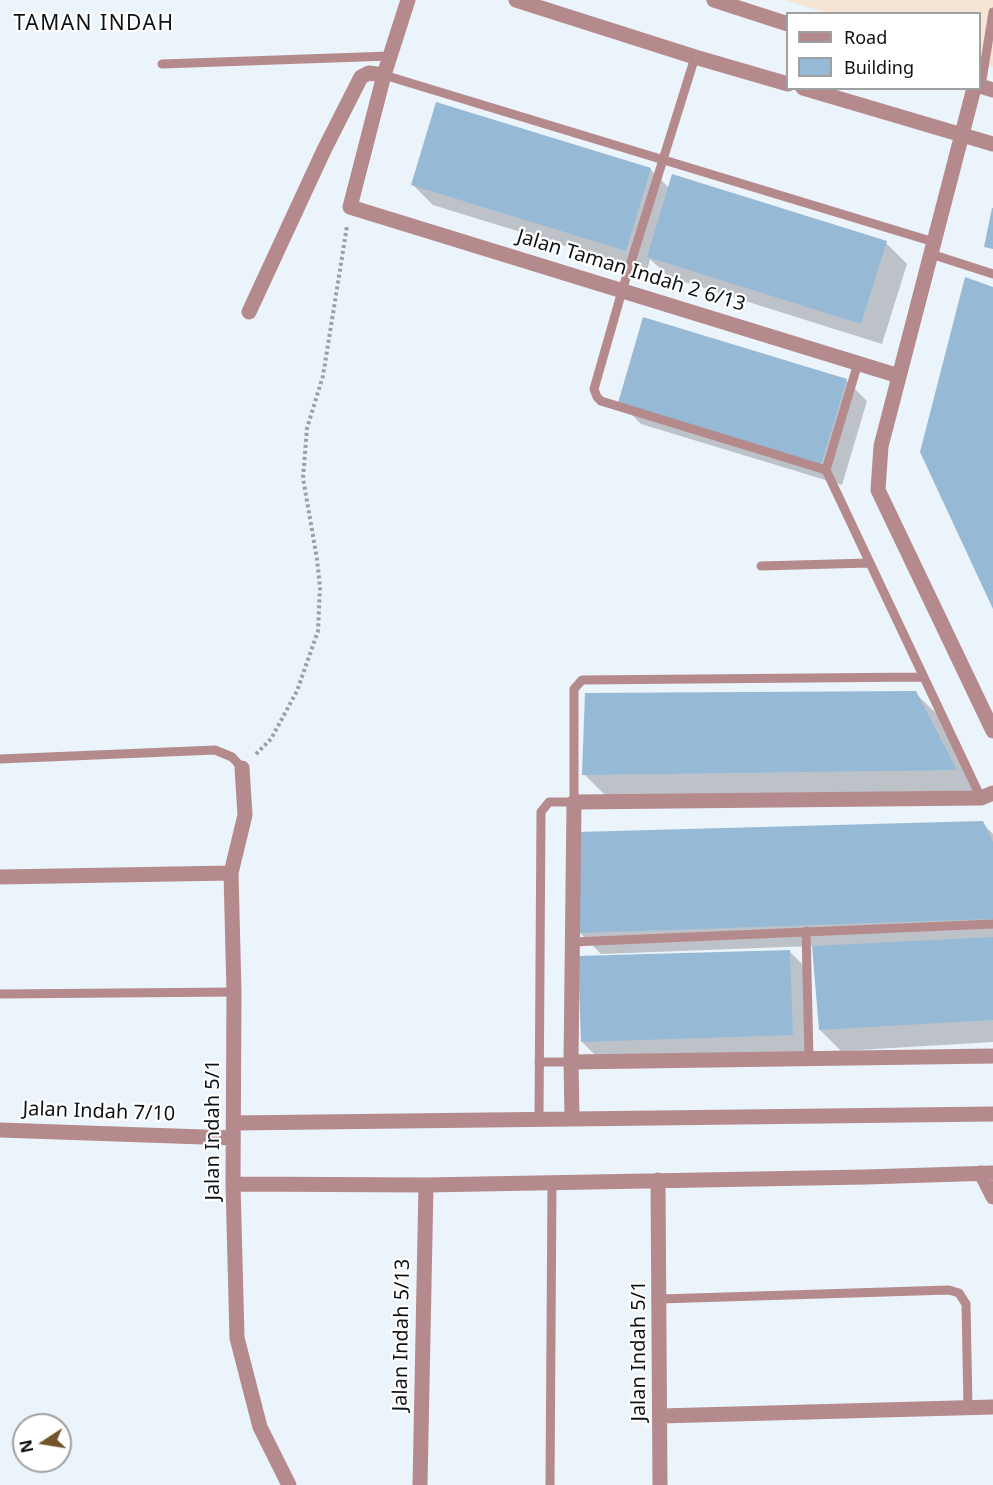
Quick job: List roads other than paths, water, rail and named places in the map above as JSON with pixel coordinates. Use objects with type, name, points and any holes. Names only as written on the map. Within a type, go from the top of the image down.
[{"type":"street","points":[[249,312],[324,150],[361,77],[369,73],[384,75],[408,0]]},
{"type":"street","points":[[516,0],[786,83]]},
{"type":"street","points":[[714,0],[786,23]]},
{"type":"street","name":"Jalan Taman Indah 2 6/13","points":[[384,75],[350,207],[899,376]]},
{"type":"street","points":[[982,88],[962,134],[899,376],[881,446],[878,490],[993,731]]},
{"type":"street","points":[[810,90],[993,144]]},
{"type":"street","name":"Jalan Indah 5/1","points":[[242,768],[245,814],[231,873],[234,992],[233,1184],[237,1338],[260,1427],[289,1485]]},
{"type":"street","points":[[572,1118],[574,802],[987,795]]},
{"type":"street","points":[[0,877],[231,873]]},
{"type":"street","points":[[571,1062],[993,1056]]},
{"type":"street","name":"Jalan Indah 7/10","points":[[0,1130],[233,1130],[538,1118],[993,1114]]},
{"type":"street","points":[[233,1184],[426,1185],[987,1173],[993,1197]]},
{"type":"street","name":"Jalan Indah 5/1","points":[[658,1180],[660,1485]]},
{"type":"street","name":"Jalan Indah 5/13","points":[[420,1485],[426,1185]]},
{"type":"street","points":[[660,1416],[993,1407]]},
{"type":"lane","points":[[982,88],[993,12]]},
{"type":"lane","points":[[162,64],[390,56]]},
{"type":"lane","points":[[695,57],[594,389],[601,401],[826,470]]},
{"type":"lane","points":[[384,75],[663,160],[933,248],[993,274]]},
{"type":"lane","points":[[858,363],[826,470],[923,677],[987,795]]},
{"type":"lane","points":[[761,566],[869,563]]},
{"type":"lane","points":[[538,1118],[541,812],[549,802],[574,802],[574,689],[582,680],[923,677]]},
{"type":"lane","points":[[0,759],[215,750],[232,757],[242,768]]},
{"type":"lane","points":[[572,942],[993,924]]},
{"type":"lane","points":[[807,931],[808,1059]]},
{"type":"lane","points":[[0,993],[234,992]]},
{"type":"lane","points":[[539,1062],[571,1062]]},
{"type":"lane","points":[[550,1485],[552,1182]]},
{"type":"lane","points":[[660,1299],[949,1290],[959,1293],[966,1305],[968,1407]]},
{"type":"district","name":"TAMAN INDAH","points":[[94,24]]}]
